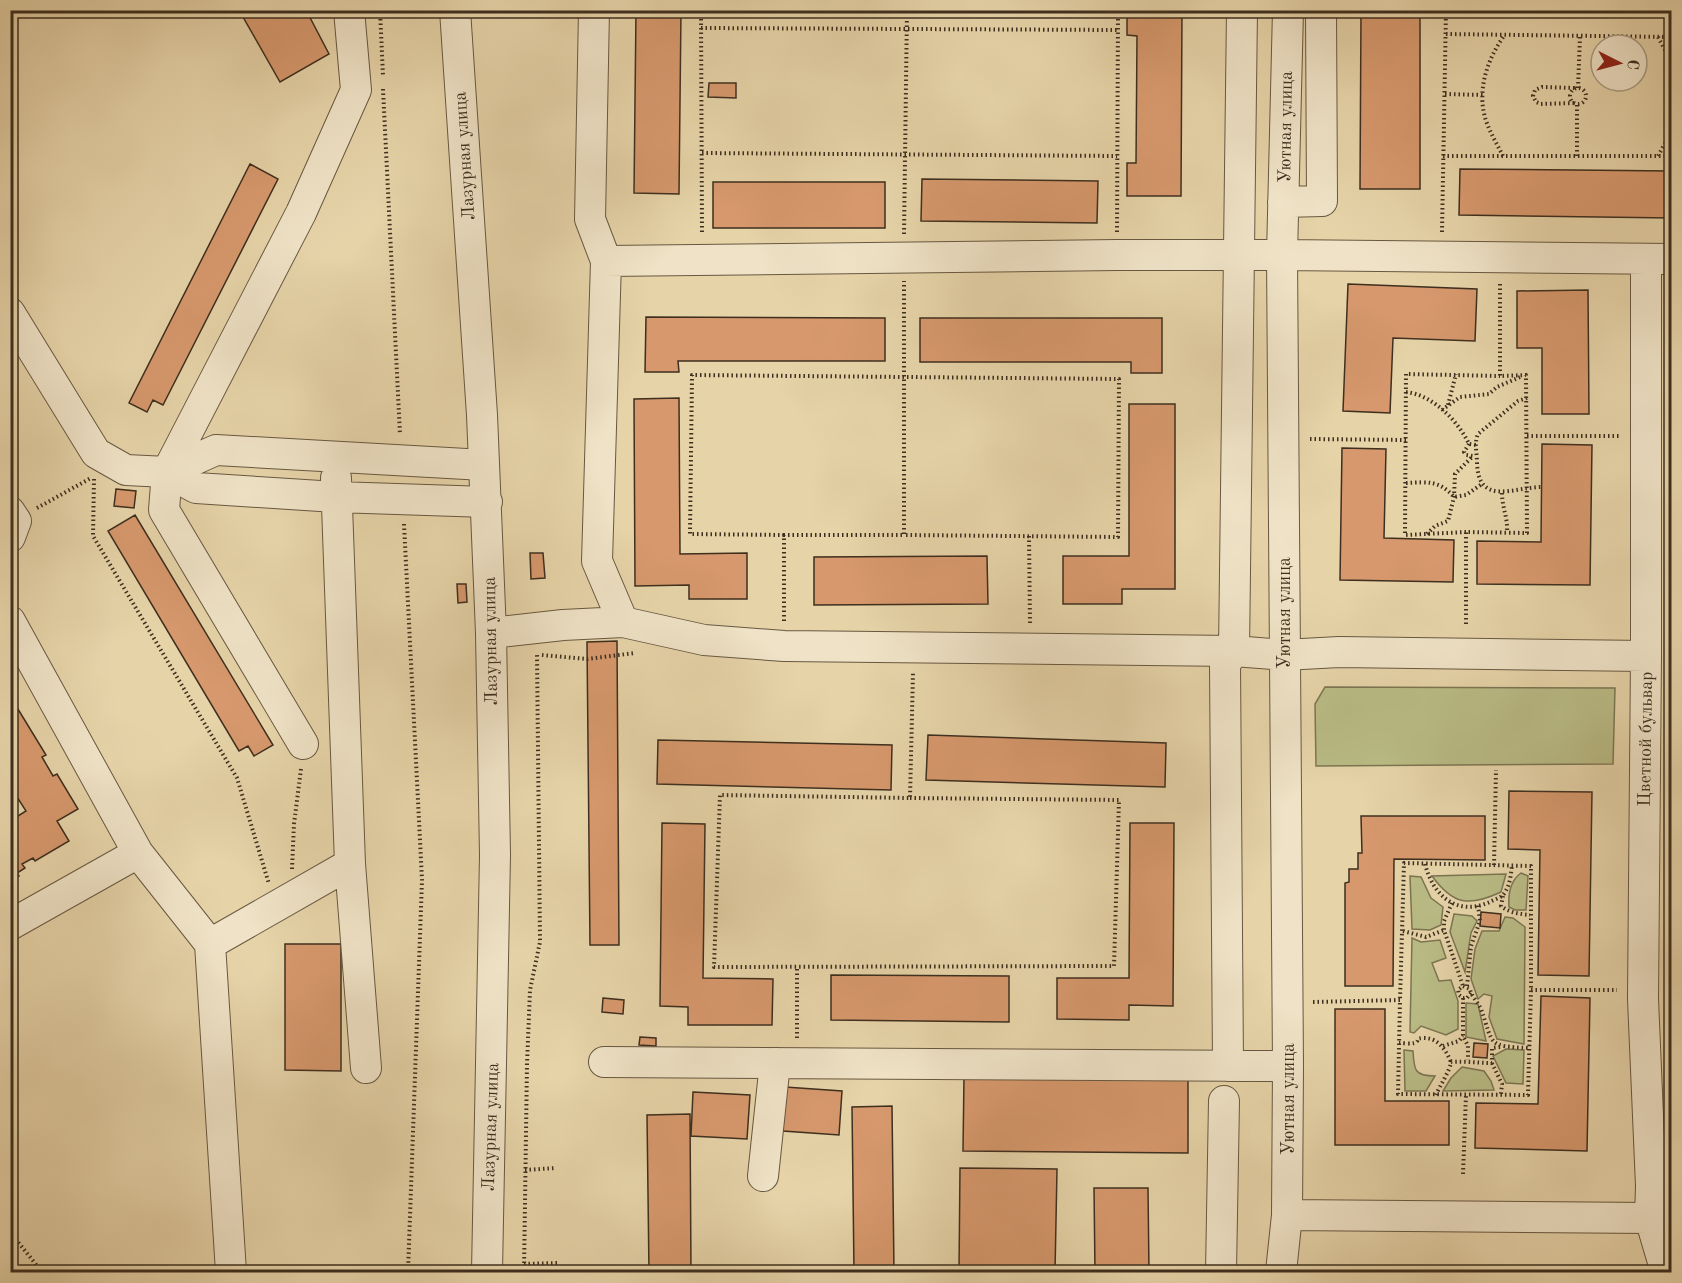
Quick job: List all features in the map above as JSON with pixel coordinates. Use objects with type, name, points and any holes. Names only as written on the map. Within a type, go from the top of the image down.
[{"type":"street","points":[[303,744],[164,510],[167,472],[301,213],[356,90],[349,10]]},
{"type":"street","name":"Лазурная улица","points":[[455,10],[487,502],[491,633],[495,855],[487,1272]]},
{"type":"street","points":[[594,10],[590,219],[606,261],[597,561],[623,622]]},
{"type":"street","points":[[1228,1066],[1225,664],[1234,651],[1242,10]]},
{"type":"street","name":"Уютная улица","points":[[1281,1272],[1287,1215],[1288,1066],[1282,255],[1288,10]]},
{"type":"street","points":[[1284,202],[1322,201],[1321,10]]},
{"type":"street","points":[[606,261],[1117,255],[1659,259]]},
{"type":"street","name":"Цветной бульвар","points":[[1659,259],[1646,656],[1643,999],[1651,1186],[1650,1218],[1666,1272]]},
{"type":"street","points":[[10,313],[96,453],[126,470],[167,472],[196,488],[336,497],[487,502]]},
{"type":"street","points":[[167,472],[216,450],[484,465]]},
{"type":"street","points":[[336,457],[350,864],[366,1068]]},
{"type":"street","points":[[10,621],[138,853],[210,944],[231,1272]]},
{"type":"street","points":[[491,633],[563,625],[623,622],[704,640],[784,646],[1234,651],[1284,655],[1339,652],[1646,656]]},
{"type":"street","points":[[10,925],[138,853]]},
{"type":"street","points":[[210,944],[350,864]]},
{"type":"street","points":[[604,1062],[1288,1066]]},
{"type":"street","points":[[763,1176],[786,1063]]},
{"type":"street","points":[[1221,1272],[1224,1101]]},
{"type":"street","points":[[1287,1215],[1650,1218]]},
{"type":"path","points":[[380,10],[401,460]]},
{"type":"path","points":[[701,10],[702,260]]},
{"type":"path","points":[[904,535],[907,10]]},
{"type":"path","points":[[1117,255],[1118,10]]},
{"type":"path","points":[[1442,257],[1446,10]]},
{"type":"path","points":[[701,28],[1118,30]]},
{"type":"path","points":[[1446,34],[1671,37]]},
{"type":"path","points":[[1503,156],[1487,126],[1483,95],[1489,59],[1505,35]]},
{"type":"path","points":[[1577,156],[1576,103],[1570,95],[1577,88],[1580,36]]},
{"type":"path","points":[[1658,36],[1671,63]]},
{"type":"path","points":[[1542,87],[1577,88],[1583,89],[1586,96],[1583,102],[1541,104],[1536,102],[1533,96],[1535,90],[1542,87]]},
{"type":"path","points":[[1445,94],[1483,95]]},
{"type":"path","points":[[1658,156],[1671,131]]},
{"type":"path","points":[[702,153],[1117,156]]},
{"type":"path","points":[[1443,156],[1671,156]]},
{"type":"path","points":[[1500,270],[1500,376]]},
{"type":"path","points":[[1407,374],[1524,375],[1526,375],[1527,398],[1527,533],[1466,532],[1405,535],[1407,374]]},
{"type":"path","points":[[1448,405],[1456,374]]},
{"type":"path","points":[[692,375],[904,377],[1119,379],[1118,537],[690,534],[692,375]]},
{"type":"path","points":[[1442,410],[1460,397],[1489,394],[1497,387],[1524,375]]},
{"type":"path","points":[[1406,392],[1424,396],[1457,425],[1469,444],[1476,445]]},
{"type":"path","points":[[1527,398],[1518,401],[1480,432],[1476,445],[1478,471],[1482,484],[1495,492],[1542,487]]},
{"type":"path","points":[[1527,436],[1622,436]]},
{"type":"path","points":[[1310,439],[1406,440]]},
{"type":"path","points":[[1469,444],[1464,452],[1472,457]]},
{"type":"path","points":[[1426,534],[1435,526],[1448,521],[1454,497],[1455,474],[1477,454]]},
{"type":"path","points":[[12,523],[94,476],[93,536],[237,778],[284,902]]},
{"type":"path","points":[[1406,483],[1436,483],[1444,486],[1454,497]]},
{"type":"path","points":[[1454,497],[1466,495],[1482,484]]},
{"type":"path","points":[[1502,493],[1502,502],[1508,518],[1507,532]]},
{"type":"path","points":[[402,499],[422,880],[408,1272]]},
{"type":"path","points":[[1466,532],[1466,624]]},
{"type":"path","points":[[784,535],[784,646]]},
{"type":"path","points":[[1029,536],[1031,649]]},
{"type":"path","points":[[524,1272],[530,990],[540,942],[537,655]]},
{"type":"path","points":[[587,659],[617,656]]},
{"type":"path","points":[[910,798],[913,672]]},
{"type":"path","points":[[284,902],[303,744]]},
{"type":"path","points":[[1494,865],[1496,770]]},
{"type":"path","points":[[720,795],[910,798],[1119,800],[1114,966],[714,967],[720,795]]},
{"type":"path","points":[[1404,863],[1494,865],[1532,866],[1528,1095],[1398,1094],[1404,863]]},
{"type":"path","points":[[1425,864],[1439,894],[1452,903],[1478,905],[1503,896]]},
{"type":"path","points":[[1512,866],[1502,906],[1511,912],[1530,915]]},
{"type":"path","points":[[1452,903],[1444,921],[1444,930],[1465,986],[1479,1003],[1490,1039],[1501,1046]]},
{"type":"path","points":[[1465,986],[1471,946],[1481,915],[1478,905]]},
{"type":"path","points":[[1403,931],[1426,937],[1444,930]]},
{"type":"path","points":[[786,1063],[797,967]]},
{"type":"path","points":[[1465,986],[1458,990],[1459,995],[1463,998],[1463,1036],[1468,1046],[1468,1060]]},
{"type":"path","points":[[1531,990],[1617,990]]},
{"type":"path","points":[[1463,998],[1471,993]]},
{"type":"path","points":[[1309,1002],[1400,1000]]},
{"type":"path","points":[[1443,1046],[1459,1041],[1463,1036]]},
{"type":"path","points":[[1399,1043],[1413,1043],[1419,1038],[1424,1038],[1434,1040],[1443,1046],[1451,1067],[1443,1077],[1436,1095]]},
{"type":"path","points":[[1501,1094],[1502,1084],[1492,1063],[1492,1048],[1501,1046],[1529,1048]]},
{"type":"path","points":[[1451,1062],[1468,1060],[1476,1063],[1492,1063]]},
{"type":"path","points":[[1463,1174],[1466,1095]]},
{"type":"path","points":[[525,1170],[556,1168]]},
{"type":"path","points":[[10,1232],[42,1272]]},
{"type":"path","points":[[524,1264],[557,1263]]},
{"type":"green space","points":[[1325,687],[1615,688],[1613,764],[1316,766],[1315,704]]},
{"type":"green space","points":[[1669,859],[1672,859],[1671,949],[1667,949]]},
{"type":"green space","points":[[1521,873],[1528,876],[1526,910],[1515,910],[1509,907],[1509,893],[1514,880]]},
{"type":"green space","points":[[1506,874],[1501,892],[1471,901],[1455,898],[1447,893],[1432,876]]},
{"type":"green space","points":[[1410,876],[1421,877],[1431,898],[1443,907],[1441,925],[1430,930],[1412,929]]},
{"type":"green space","points":[[1454,914],[1472,916],[1477,921],[1471,933],[1465,972],[1450,932]]},
{"type":"green space","points":[[1505,917],[1513,918],[1525,927],[1524,1044],[1497,1039],[1489,1017],[1492,996],[1484,994],[1478,999],[1471,979],[1475,949],[1482,931],[1499,931]]},
{"type":"green space","points":[[1412,938],[1421,942],[1440,940],[1446,958],[1432,963],[1439,981],[1451,980],[1458,1001],[1458,1029],[1446,1035],[1421,1026],[1414,1033],[1410,1032]]},
{"type":"green space","points":[[1466,1003],[1478,1004],[1486,1041],[1466,1037]]},
{"type":"green space","points":[[1506,1049],[1524,1050],[1523,1084],[1506,1083],[1493,1056]]},
{"type":"green space","points":[[1404,1050],[1413,1051],[1416,1071],[1423,1075],[1435,1076],[1426,1091],[1405,1091]]},
{"type":"green space","points":[[1462,1067],[1484,1071],[1494,1090],[1443,1091]]},
{"type":"building","points":[[239,10],[306,10],[329,54],[280,82]]},
{"type":"building","points":[[636,10],[681,10],[679,194],[634,193]]},
{"type":"building","points":[[714,10],[888,10],[888,14]]},
{"type":"building","points":[[924,10],[1100,10],[1100,16],[924,14]]},
{"type":"building","points":[[1127,10],[1182,10],[1181,196],[1127,196],[1127,163],[1136,163],[1137,36],[1127,35]]},
{"type":"building","points":[[1361,10],[1420,10],[1420,189],[1360,189]]},
{"type":"building","points":[[709,83],[736,83],[736,98],[708,97]]},
{"type":"building","points":[[250,164],[278,179],[163,405],[153,400],[147,412],[129,403]]},
{"type":"building","points":[[1460,169],[1672,171],[1672,218],[1459,215]]},
{"type":"building","points":[[922,179],[1098,181],[1097,223],[921,221]]},
{"type":"building","points":[[713,182],[885,182],[885,228],[713,228]]},
{"type":"building","points":[[1348,284],[1477,289],[1475,341],[1393,338],[1390,413],[1343,411]]},
{"type":"building","points":[[1588,290],[1589,414],[1542,414],[1542,348],[1517,348],[1517,291]]},
{"type":"building","points":[[646,317],[885,318],[885,361],[678,361],[679,372],[645,372]]},
{"type":"building","points":[[920,318],[1162,318],[1162,373],[1131,373],[1131,362],[920,362]]},
{"type":"building","points":[[679,398],[680,554],[747,553],[747,599],[689,599],[689,585],[635,586],[634,399]]},
{"type":"building","points":[[1129,404],[1175,404],[1175,589],[1122,589],[1122,604],[1063,604],[1063,556],[1129,556]]},
{"type":"building","points":[[1542,444],[1592,445],[1590,585],[1477,584],[1477,541],[1541,542]]},
{"type":"building","points":[[1342,448],[1386,449],[1384,538],[1454,540],[1453,582],[1340,580]]},
{"type":"building","points":[[116,489],[136,491],[134,508],[114,506]]},
{"type":"building","points":[[135,515],[273,745],[254,756],[248,746],[239,751],[108,531]]},
{"type":"building","points":[[530,553],[543,553],[545,578],[531,579]]},
{"type":"building","points":[[987,556],[988,604],[814,605],[814,557]]},
{"type":"building","points":[[457,584],[466,584],[467,602],[458,603]]},
{"type":"building","points":[[617,641],[619,945],[590,945],[587,642]]},
{"type":"building","points":[[10,696],[46,755],[42,757],[53,776],[57,774],[78,809],[57,821],[69,841],[35,861],[33,858],[22,864],[25,868],[17,873],[19,876],[10,881],[10,821],[26,811],[10,786]]},
{"type":"building","points":[[928,735],[1166,743],[1165,787],[926,780]]},
{"type":"building","points":[[658,740],[892,745],[891,790],[657,784]]},
{"type":"building","points":[[1509,791],[1592,792],[1589,976],[1538,975],[1540,850],[1508,849]]},
{"type":"building","points":[[1361,816],[1485,816],[1485,860],[1394,859],[1393,986],[1345,986],[1345,883],[1349,882],[1349,869],[1358,869],[1358,853],[1362,853]]},
{"type":"building","points":[[662,823],[705,824],[703,978],[773,979],[772,1025],[688,1025],[688,1007],[660,1006]]},
{"type":"building","points":[[1130,823],[1174,823],[1173,1006],[1129,1005],[1129,1020],[1057,1019],[1057,978],[1129,978]]},
{"type":"building","points":[[1481,912],[1501,914],[1500,928],[1480,926]]},
{"type":"building","points":[[285,944],[341,944],[341,1071],[285,1070]]},
{"type":"building","points":[[831,975],[1009,976],[1009,1022],[831,1020]]},
{"type":"building","points":[[1541,996],[1590,998],[1587,1151],[1475,1148],[1476,1103],[1538,1104]]},
{"type":"building","points":[[603,998],[624,1000],[623,1014],[602,1012]]},
{"type":"building","points":[[1335,1009],[1385,1009],[1385,1101],[1449,1101],[1449,1145],[1335,1145]]},
{"type":"building","points":[[640,1037],[656,1038],[656,1046],[639,1045]]},
{"type":"building","points":[[1474,1043],[1488,1044],[1487,1058],[1473,1057]]},
{"type":"building","points":[[964,1077],[1188,1079],[1188,1153],[963,1151]]},
{"type":"building","points":[[785,1087],[842,1091],[839,1135],[783,1131]]},
{"type":"building","points":[[693,1092],[750,1095],[747,1139],[691,1136]]},
{"type":"building","points":[[892,1106],[894,1272],[854,1272],[852,1107]]},
{"type":"building","points":[[690,1114],[691,1272],[649,1272],[647,1115]]},
{"type":"building","points":[[960,1168],[1057,1169],[1055,1272],[959,1272]]},
{"type":"building","points":[[1094,1188],[1148,1188],[1149,1272],[1095,1272]]}]
